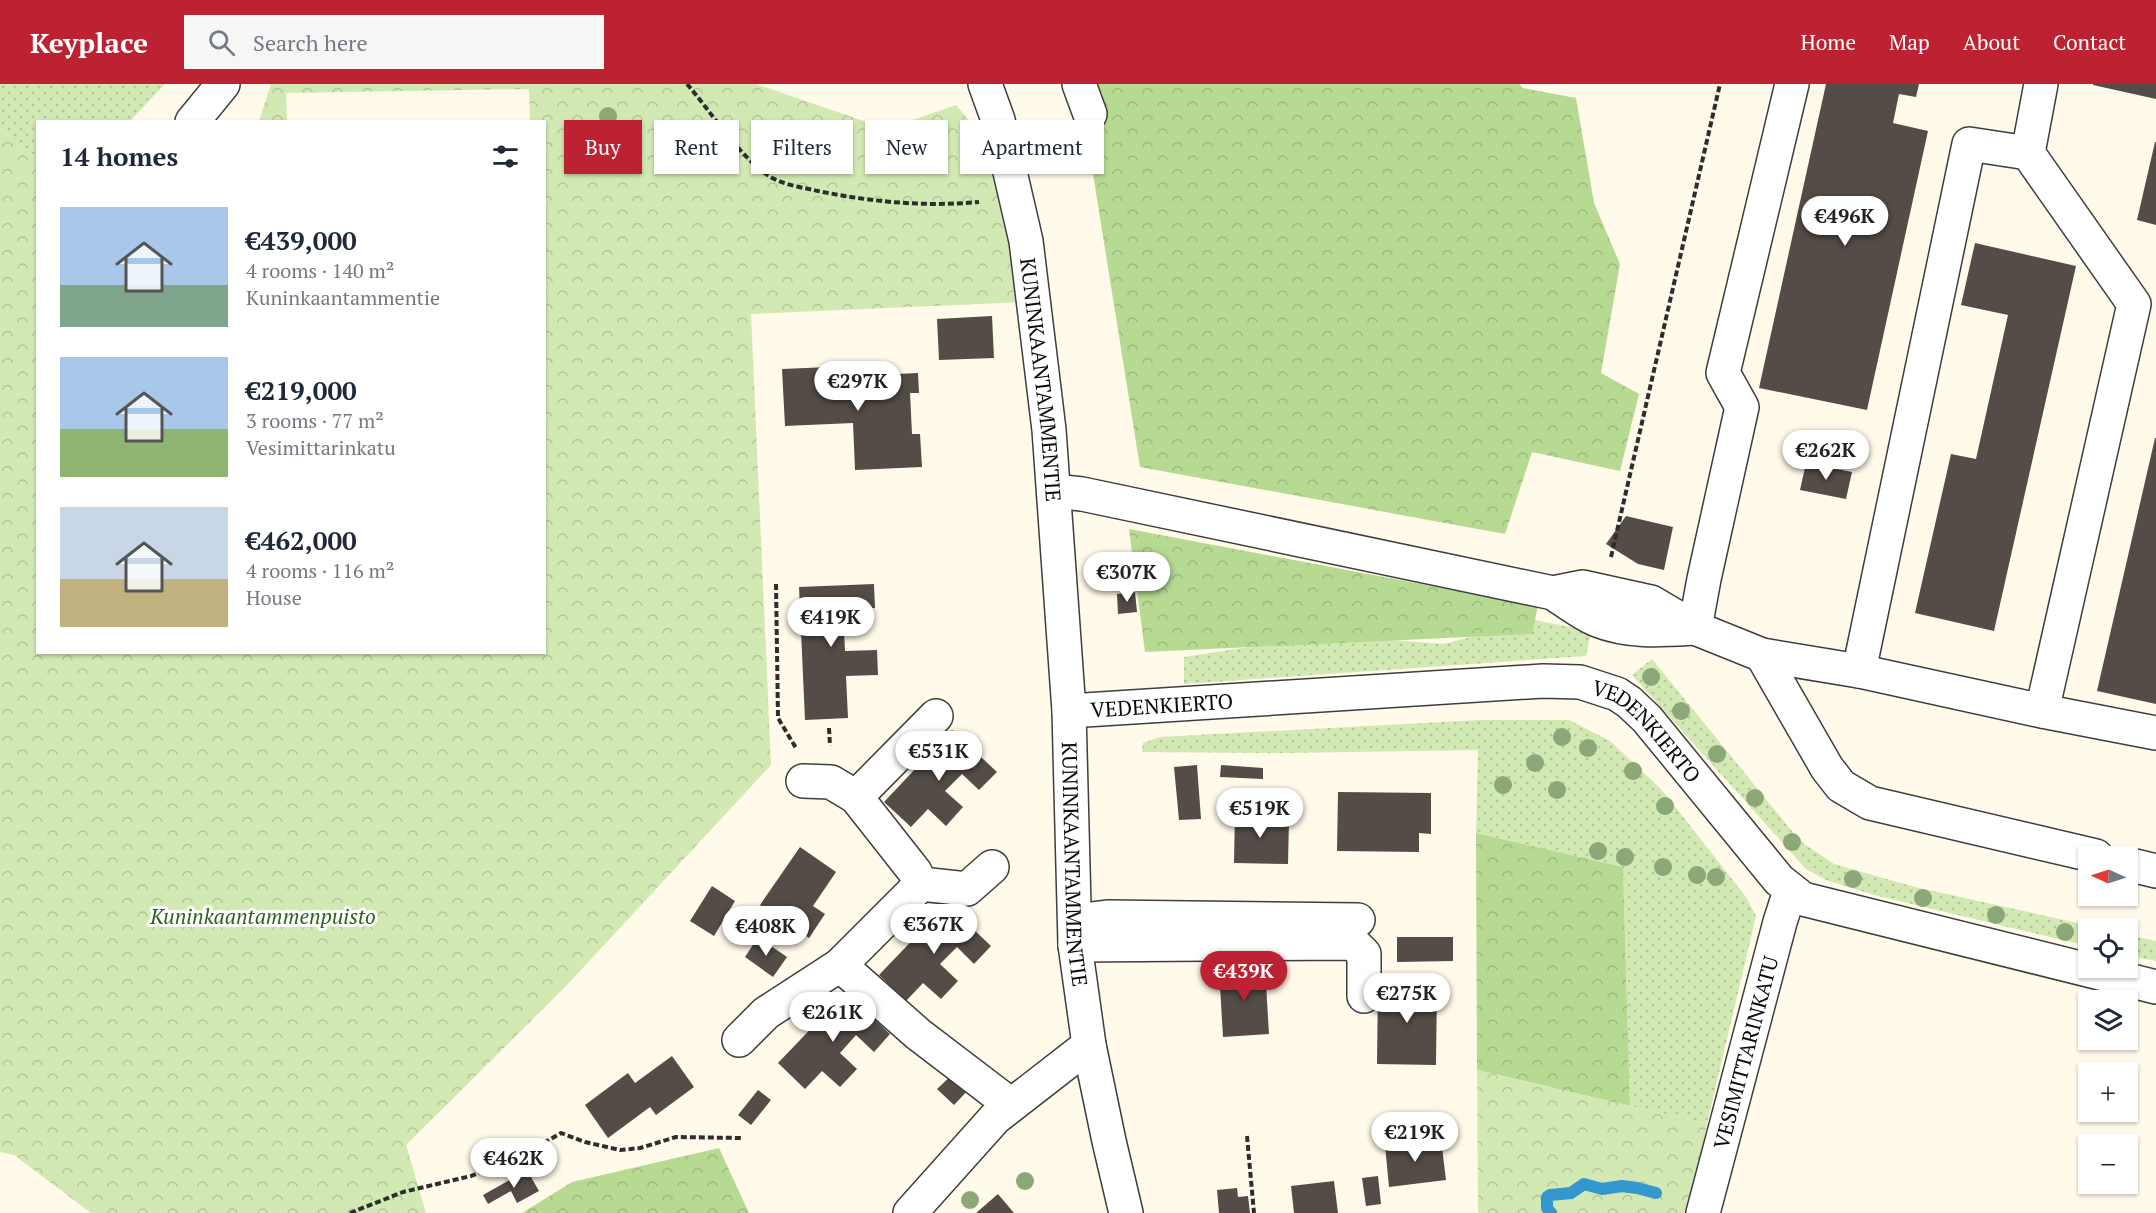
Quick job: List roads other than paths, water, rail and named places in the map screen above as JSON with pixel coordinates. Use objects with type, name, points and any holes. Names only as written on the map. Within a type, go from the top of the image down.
[{"type":"street","points":[[194,120],[224,84]]},
{"type":"street","name":"KUNINKAANTAMMENTIE","points":[[985,84],[998,120],[1026,241],[1054,490],[1070,711],[1075,933],[1089,1044],[1126,1213]]},
{"type":"street","points":[[1079,84],[1090,114]]},
{"type":"street","points":[[1695,628],[1742,407],[1723,373],[1791,84]]},
{"type":"street","points":[[2028,153],[2041,84]]},
{"type":"street","points":[[1859,671],[1969,144],[2028,153],[2145,305],[2042,711]]},
{"type":"street","points":[[1054,490],[1553,593],[1597,620],[1612,624],[1646,631],[1695,628],[1762,655],[1859,671],[2156,733]]},
{"type":"street","points":[[1762,655],[1827,768],[1841,786],[1870,803],[2078,852]]},
{"type":"street","name":"VEDENKIERTO","points":[[1070,711],[1543,681],[1580,682],[1617,694],[1647,719],[1779,880],[1803,899],[2156,987]]},
{"type":"street","points":[[856,797],[936,716]]},
{"type":"street","points":[[803,781],[831,782],[856,797],[915,872],[921,884]]},
{"type":"street","points":[[921,884],[967,889],[992,867]]},
{"type":"street","points":[[2138,867],[2156,871]]},
{"type":"street","points":[[739,1040],[766,1012],[840,965],[921,884]]},
{"type":"street","name":"VESIMITTARINKATU","points":[[1703,1213],[1790,891]]},
{"type":"street","points":[[1075,933],[1107,917],[1358,920]]},
{"type":"street","points":[[1075,933],[1353,943],[1364,954],[1364,996]]},
{"type":"street","points":[[840,965],[918,1034],[1011,1105]]},
{"type":"street","points":[[910,1213],[995,1118],[1089,1044]]},
{"type":"waterway","points":[[1551,1213],[1547,1208],[1547,1197],[1571,1193],[1584,1184],[1602,1189],[1622,1186],[1656,1193]]},
{"type":"park label","name":"Kuninkaantammenpuisto","points":[[263,916]]}]
